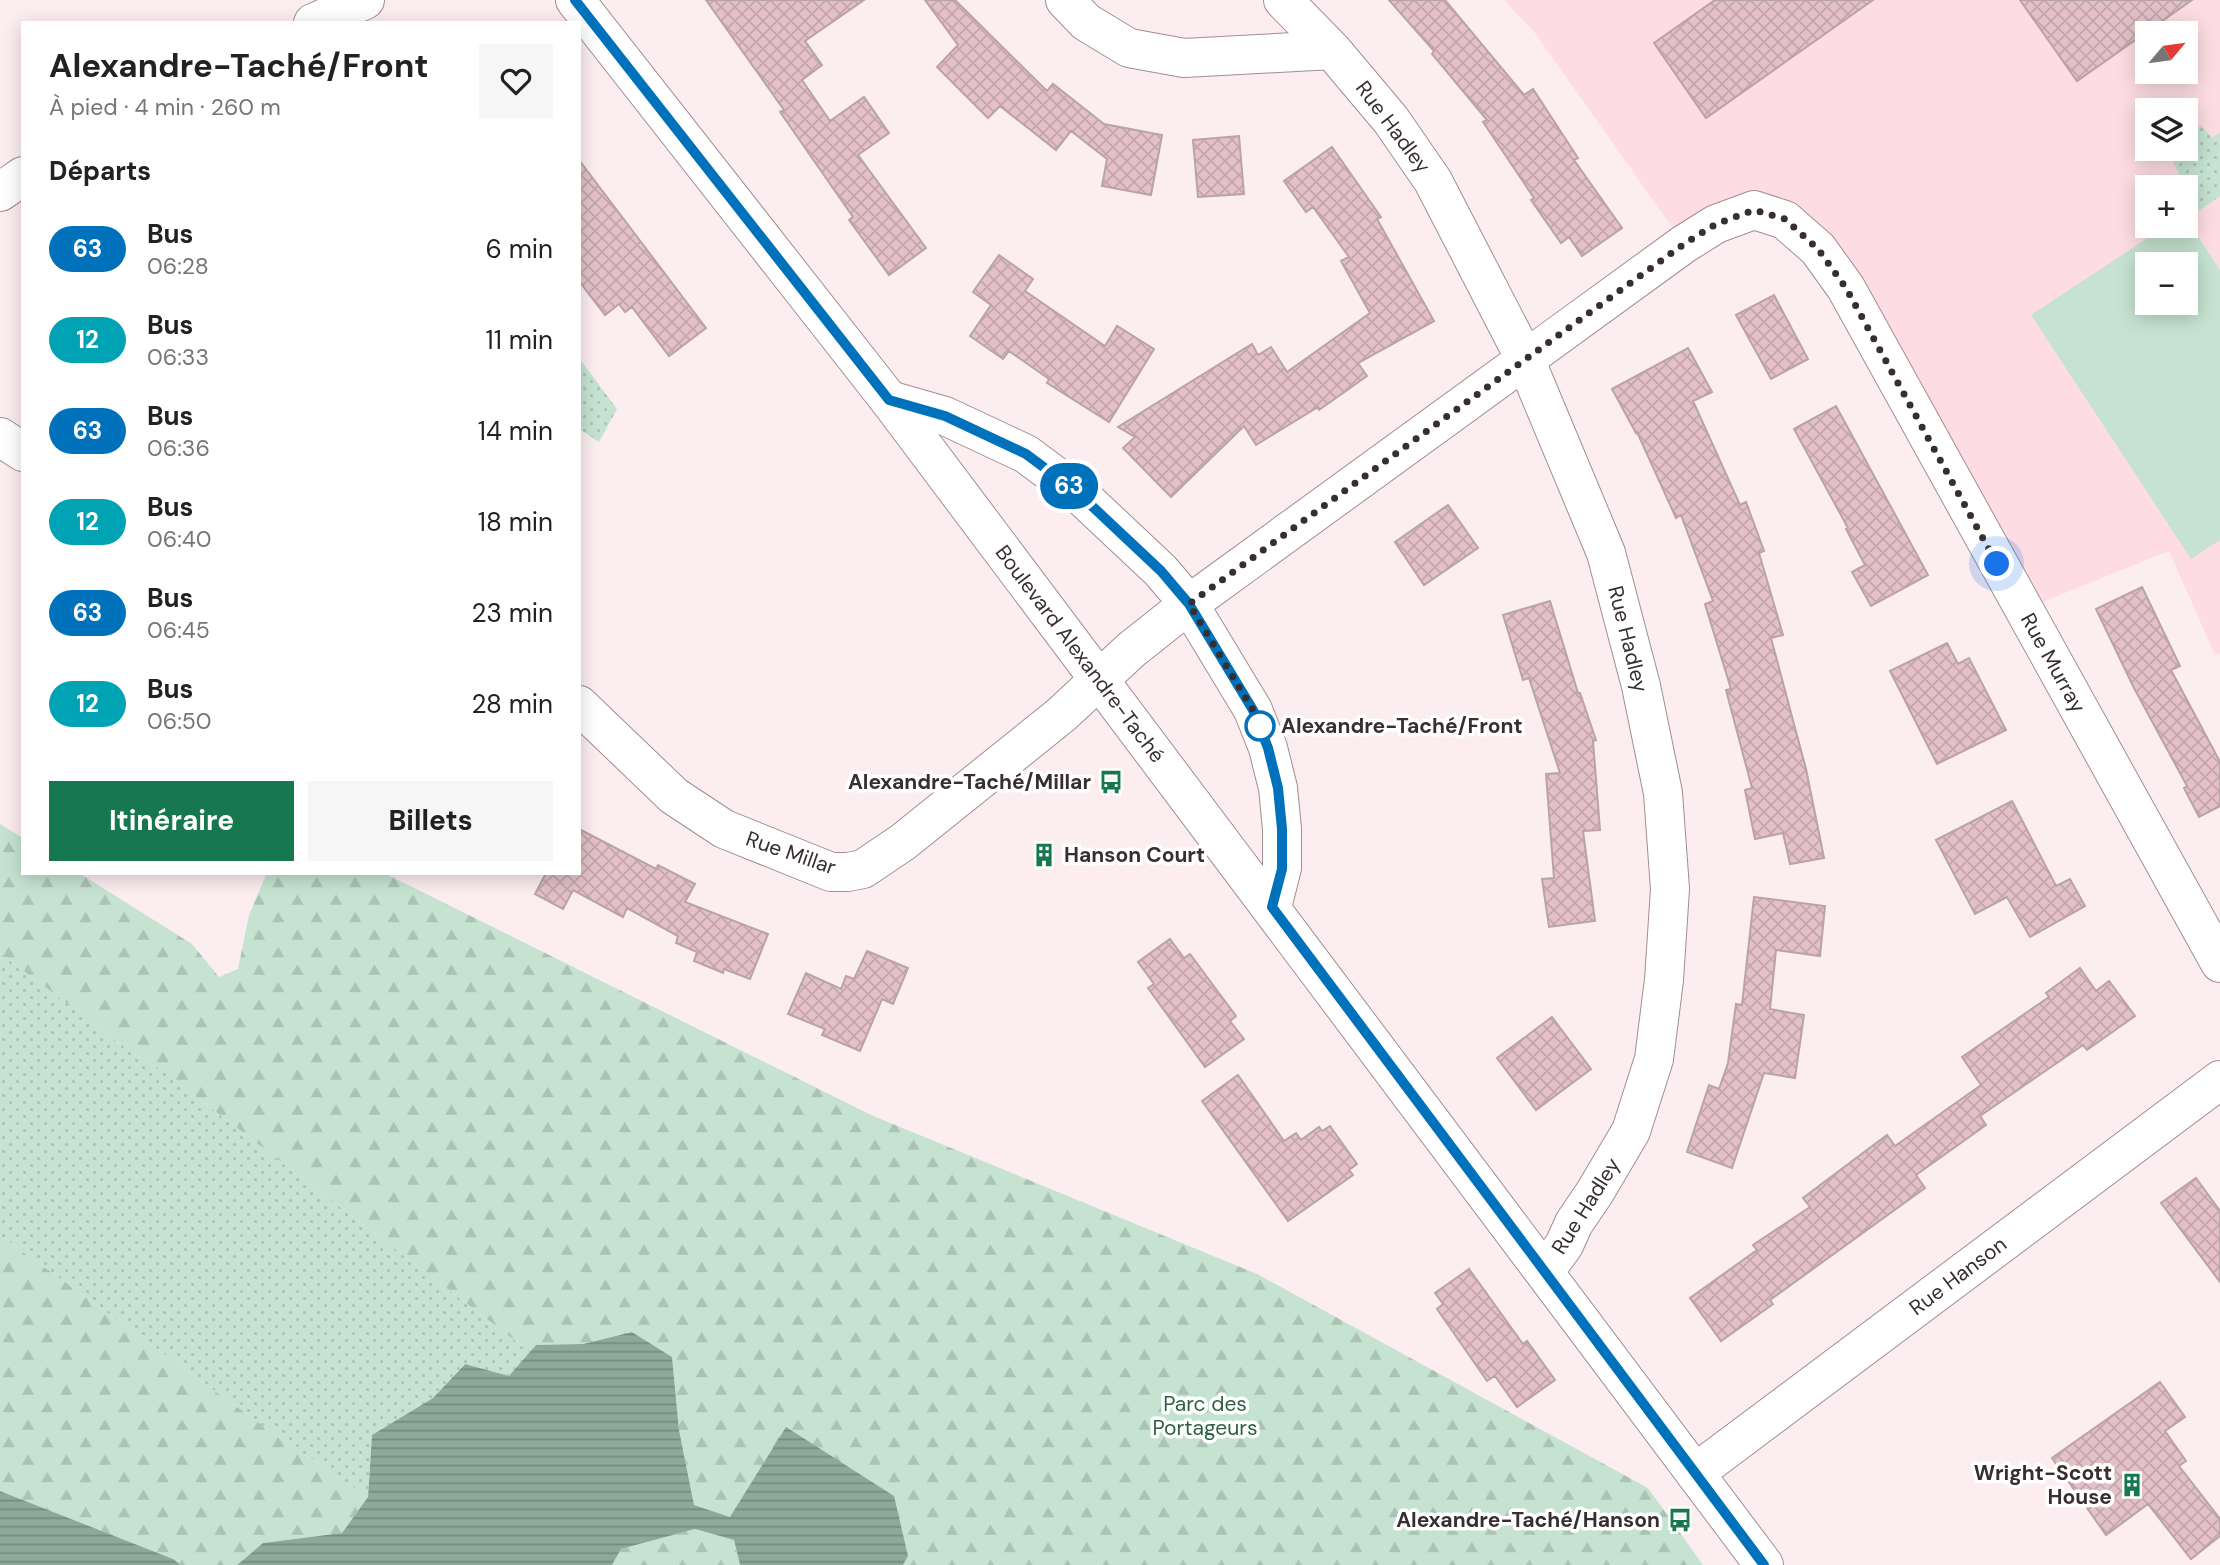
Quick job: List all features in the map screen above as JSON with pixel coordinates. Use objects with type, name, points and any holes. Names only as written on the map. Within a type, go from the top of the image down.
[{"type":"street","points":[[318,21],[365,0]]},
{"type":"street","name":"Boulevard Alexandre-Taché","points":[[575,0],[889,400],[1764,1565]]},
{"type":"street","points":[[1065,0],[1086,22],[1129,48],[1184,58],[1332,50]]},
{"type":"street","name":"Rue Hadley","points":[[1283,0],[1332,50],[1391,120],[1433,181],[1525,359],[1606,553],[1641,686],[1663,793],[1670,889],[1664,980],[1654,1059],[1631,1131],[1574,1223],[1564,1245],[1545,1271]]},
{"type":"street","points":[[0,192],[21,177]]},
{"type":"street","name":"Rue Millar","points":[[581,707],[674,796],[724,829],[831,872],[863,869],[904,842],[1061,716],[1131,650],[1189,604],[1684,244],[1716,224],[1754,210]]},
{"type":"street","name":"Rue Murray","points":[[1754,210],[1785,219],[1818,249],[1846,288],[2220,963]]},
{"type":"street","points":[[889,400],[945,416],[1026,454],[1077,492],[1161,571],[1189,604],[1253,710],[1268,748],[1278,788],[1282,829],[1282,869],[1272,907]]},
{"type":"street","points":[[0,437],[21,451]]},
{"type":"street","name":"Rue Hanson","points":[[1695,1473],[2220,1080]]},
{"type":"shaded area","points":[[1504,0],[2220,0],[2220,653],[2215,655],[2169,551],[2023,610],[1785,220],[1684,244],[1535,33]]},
{"type":"shaded area","points":[[632,1332],[672,1357],[679,1430],[694,1505],[730,1517],[786,1427],[894,1496],[908,1556],[903,1565],[740,1565],[734,1540],[695,1529],[621,1549],[612,1565],[237,1565],[263,1543],[342,1533],[368,1497],[372,1435],[433,1398],[465,1364],[509,1376],[536,1345],[583,1344]]},
{"type":"shaded area","points":[[0,1491],[173,1559],[181,1565],[0,1565]]},
{"type":"green space","points":[[2201,125],[2212,138],[2220,132],[2220,196],[2198,211],[2198,175],[2179,175],[2173,161],[2198,161],[2198,127]]},
{"type":"green space","points":[[2198,236],[2220,270],[2220,540],[2191,559],[2031,315],[2148,238]]},
{"type":"green space","points":[[581,361],[617,409],[599,442],[581,430]]},
{"type":"green space","name":"Parc des Portageurs","points":[[0,824],[21,837],[21,875],[82,875],[192,944],[219,977],[238,969],[249,915],[266,875],[388,875],[871,1115],[1257,1274],[1648,1488],[1703,1565],[903,1565],[908,1556],[730,1517],[694,1505],[679,1430],[672,1357],[632,1332],[583,1344],[536,1345],[530,1352],[161,1070],[130,1051],[0,953]]},
{"type":"green space","points":[[0,953],[130,1051],[161,1070],[530,1352],[509,1376],[464,1364],[433,1398],[372,1435],[368,1497],[277,1436],[0,1235]]},
{"type":"green space","points":[[0,1235],[277,1436],[368,1497],[342,1533],[263,1543],[237,1565],[181,1565],[173,1559],[0,1491]]},
{"type":"green space","points":[[695,1529],[734,1540],[740,1565],[612,1565],[621,1549]]},
{"type":"building","points":[[706,0],[864,0],[805,41],[822,65],[802,80],[830,121],[864,97],[889,133],[858,155],[926,248],[889,275],[849,220],[853,217],[780,112],[784,110]]},
{"type":"building","points":[[925,0],[955,0],[1047,91],[1053,84],[1104,124],[1162,135],[1151,195],[1102,186],[1107,159],[1071,131],[1056,150],[1000,106],[988,118],[937,67],[958,45]]},
{"type":"building","points":[[1389,0],[1445,0],[1524,95],[1533,89],[1578,158],[1574,160],[1622,228],[1582,256],[1569,237],[1561,243],[1483,122],[1487,120],[1432,54],[1434,51]]},
{"type":"building","points":[[1715,0],[1873,0],[1706,118],[1654,43]]},
{"type":"building","points":[[2020,0],[2192,0],[2162,21],[2135,21],[2135,40],[2077,81]]},
{"type":"building","points":[[1239,136],[1244,194],[1198,197],[1193,140]]},
{"type":"building","points":[[1332,147],[1381,217],[1377,219],[1434,321],[1358,363],[1367,376],[1319,410],[1318,407],[1256,445],[1244,426],[1171,497],[1123,448],[1135,437],[1118,427],[1252,344],[1258,355],[1271,347],[1287,372],[1370,313],[1341,261],[1349,257],[1313,207],[1306,212],[1284,181]]},
{"type":"building","points":[[581,163],[706,328],[669,356],[632,307],[625,312],[619,304],[605,315],[581,284]]},
{"type":"building","points":[[999,255],[1033,279],[1025,291],[1105,346],[1117,326],[1154,349],[1109,422],[1047,383],[1049,379],[1009,351],[1003,359],[970,336],[991,305],[973,292]]},
{"type":"building","points":[[1774,295],[1808,359],[1771,379],[1736,315]]},
{"type":"building","points":[[1688,348],[1712,392],[1693,401],[1740,505],[1746,502],[1764,551],[1759,553],[1783,635],[1771,638],[1806,769],[1824,858],[1790,864],[1783,833],[1755,839],[1745,790],[1752,788],[1726,690],[1731,689],[1705,604],[1713,601],[1681,515],[1676,518],[1637,432],[1612,389]]},
{"type":"building","points":[[1836,406],[1928,575],[1871,606],[1852,572],[1865,565],[1794,429]]},
{"type":"building","points":[[1448,505],[1478,548],[1424,585],[1395,542]]},
{"type":"building","points":[[2142,587],[2180,666],[2171,670],[2220,762],[2220,806],[2199,817],[2184,788],[2187,786],[2134,688],[2096,609]]},
{"type":"building","points":[[1550,601],[1578,693],[1596,740],[1593,741],[1600,830],[1583,831],[1595,921],[1549,927],[1542,879],[1554,878],[1546,774],[1560,773],[1529,678],[1523,680],[1503,615]]},
{"type":"building","points":[[1947,643],[1958,664],[1969,658],[2006,730],[1937,764],[1890,671]]},
{"type":"building","points":[[2012,801],[2056,886],[2070,879],[2085,906],[2030,937],[2007,897],[1975,914],[1936,840]]},
{"type":"building","points":[[581,830],[656,869],[658,865],[695,884],[685,902],[768,934],[750,979],[724,969],[723,973],[694,961],[697,952],[676,943],[678,936],[627,908],[623,917],[573,890],[563,909],[535,894],[545,875],[581,875]]},
{"type":"building","points":[[1754,897],[1825,906],[1820,956],[1776,950],[1770,1009],[1804,1015],[1795,1078],[1764,1073],[1732,1168],[1687,1152],[1709,1085],[1719,1089],[1728,1063],[1736,1004],[1742,1005]]},
{"type":"building","points":[[1170,939],[1184,958],[1190,954],[1236,1016],[1230,1021],[1244,1039],[1205,1067],[1148,988],[1154,984],[1138,962]]},
{"type":"building","points":[[867,951],[908,968],[893,1004],[882,999],[860,1051],[822,1035],[825,1029],[788,1014],[806,973],[841,989],[846,976],[854,979]]},
{"type":"building","points":[[2080,968],[2096,991],[2109,981],[2135,1016],[2087,1050],[2083,1045],[1980,1116],[1986,1125],[1916,1175],[1925,1188],[1770,1300],[1773,1304],[1721,1341],[1690,1298],[1757,1250],[1753,1245],[1810,1207],[1803,1198],[1887,1135],[1895,1146],[1981,1085],[1962,1057],[2049,997],[2046,993]]},
{"type":"building","points":[[1552,1017],[1591,1069],[1536,1110],[1497,1058]]},
{"type":"building","points":[[1238,1075],[1284,1141],[1296,1133],[1301,1140],[1319,1127],[1322,1131],[1330,1126],[1357,1164],[1349,1170],[1353,1175],[1288,1221],[1202,1101]]},
{"type":"building","points":[[2196,1178],[2220,1211],[2220,1282],[2161,1203]]},
{"type":"building","points":[[1469,1269],[1523,1344],[1527,1341],[1555,1380],[1517,1407],[1495,1376],[1487,1381],[1437,1309],[1443,1304],[1435,1293]]},
{"type":"building","name":"Wright-Scott House","points":[[2160,1382],[2185,1417],[2165,1431],[2186,1461],[2179,1466],[2220,1519],[2220,1536],[2191,1559],[2148,1504],[2106,1535],[2052,1458]]},
{"type":"bus line","name":"63","points":[[575,0],[889,400],[945,416],[1026,454],[1077,492],[1161,571],[1189,604],[1253,710],[1268,748],[1278,788],[1282,829],[1282,869],[1272,907],[1764,1565]]},
{"type":"place","name":"Alexandre-Taché/Front","points":[[1260,726]]},
{"type":"place","name":"Alexandre-Taché/Millar","points":[[1111,782]]},
{"type":"place","name":"Hanson Court","points":[[1044,855]]},
{"type":"place","name":"Wright-Scott House","points":[[2132,1485]]},
{"type":"place","name":"Alexandre-Taché/Hanson","points":[[1680,1520]]},
{"type":"route","points":[[1260,726],[1261,729],[1253,710],[1189,604],[1684,244],[1716,224],[1754,210],[1785,219],[1818,249],[1846,288],[1997,564]]}]
